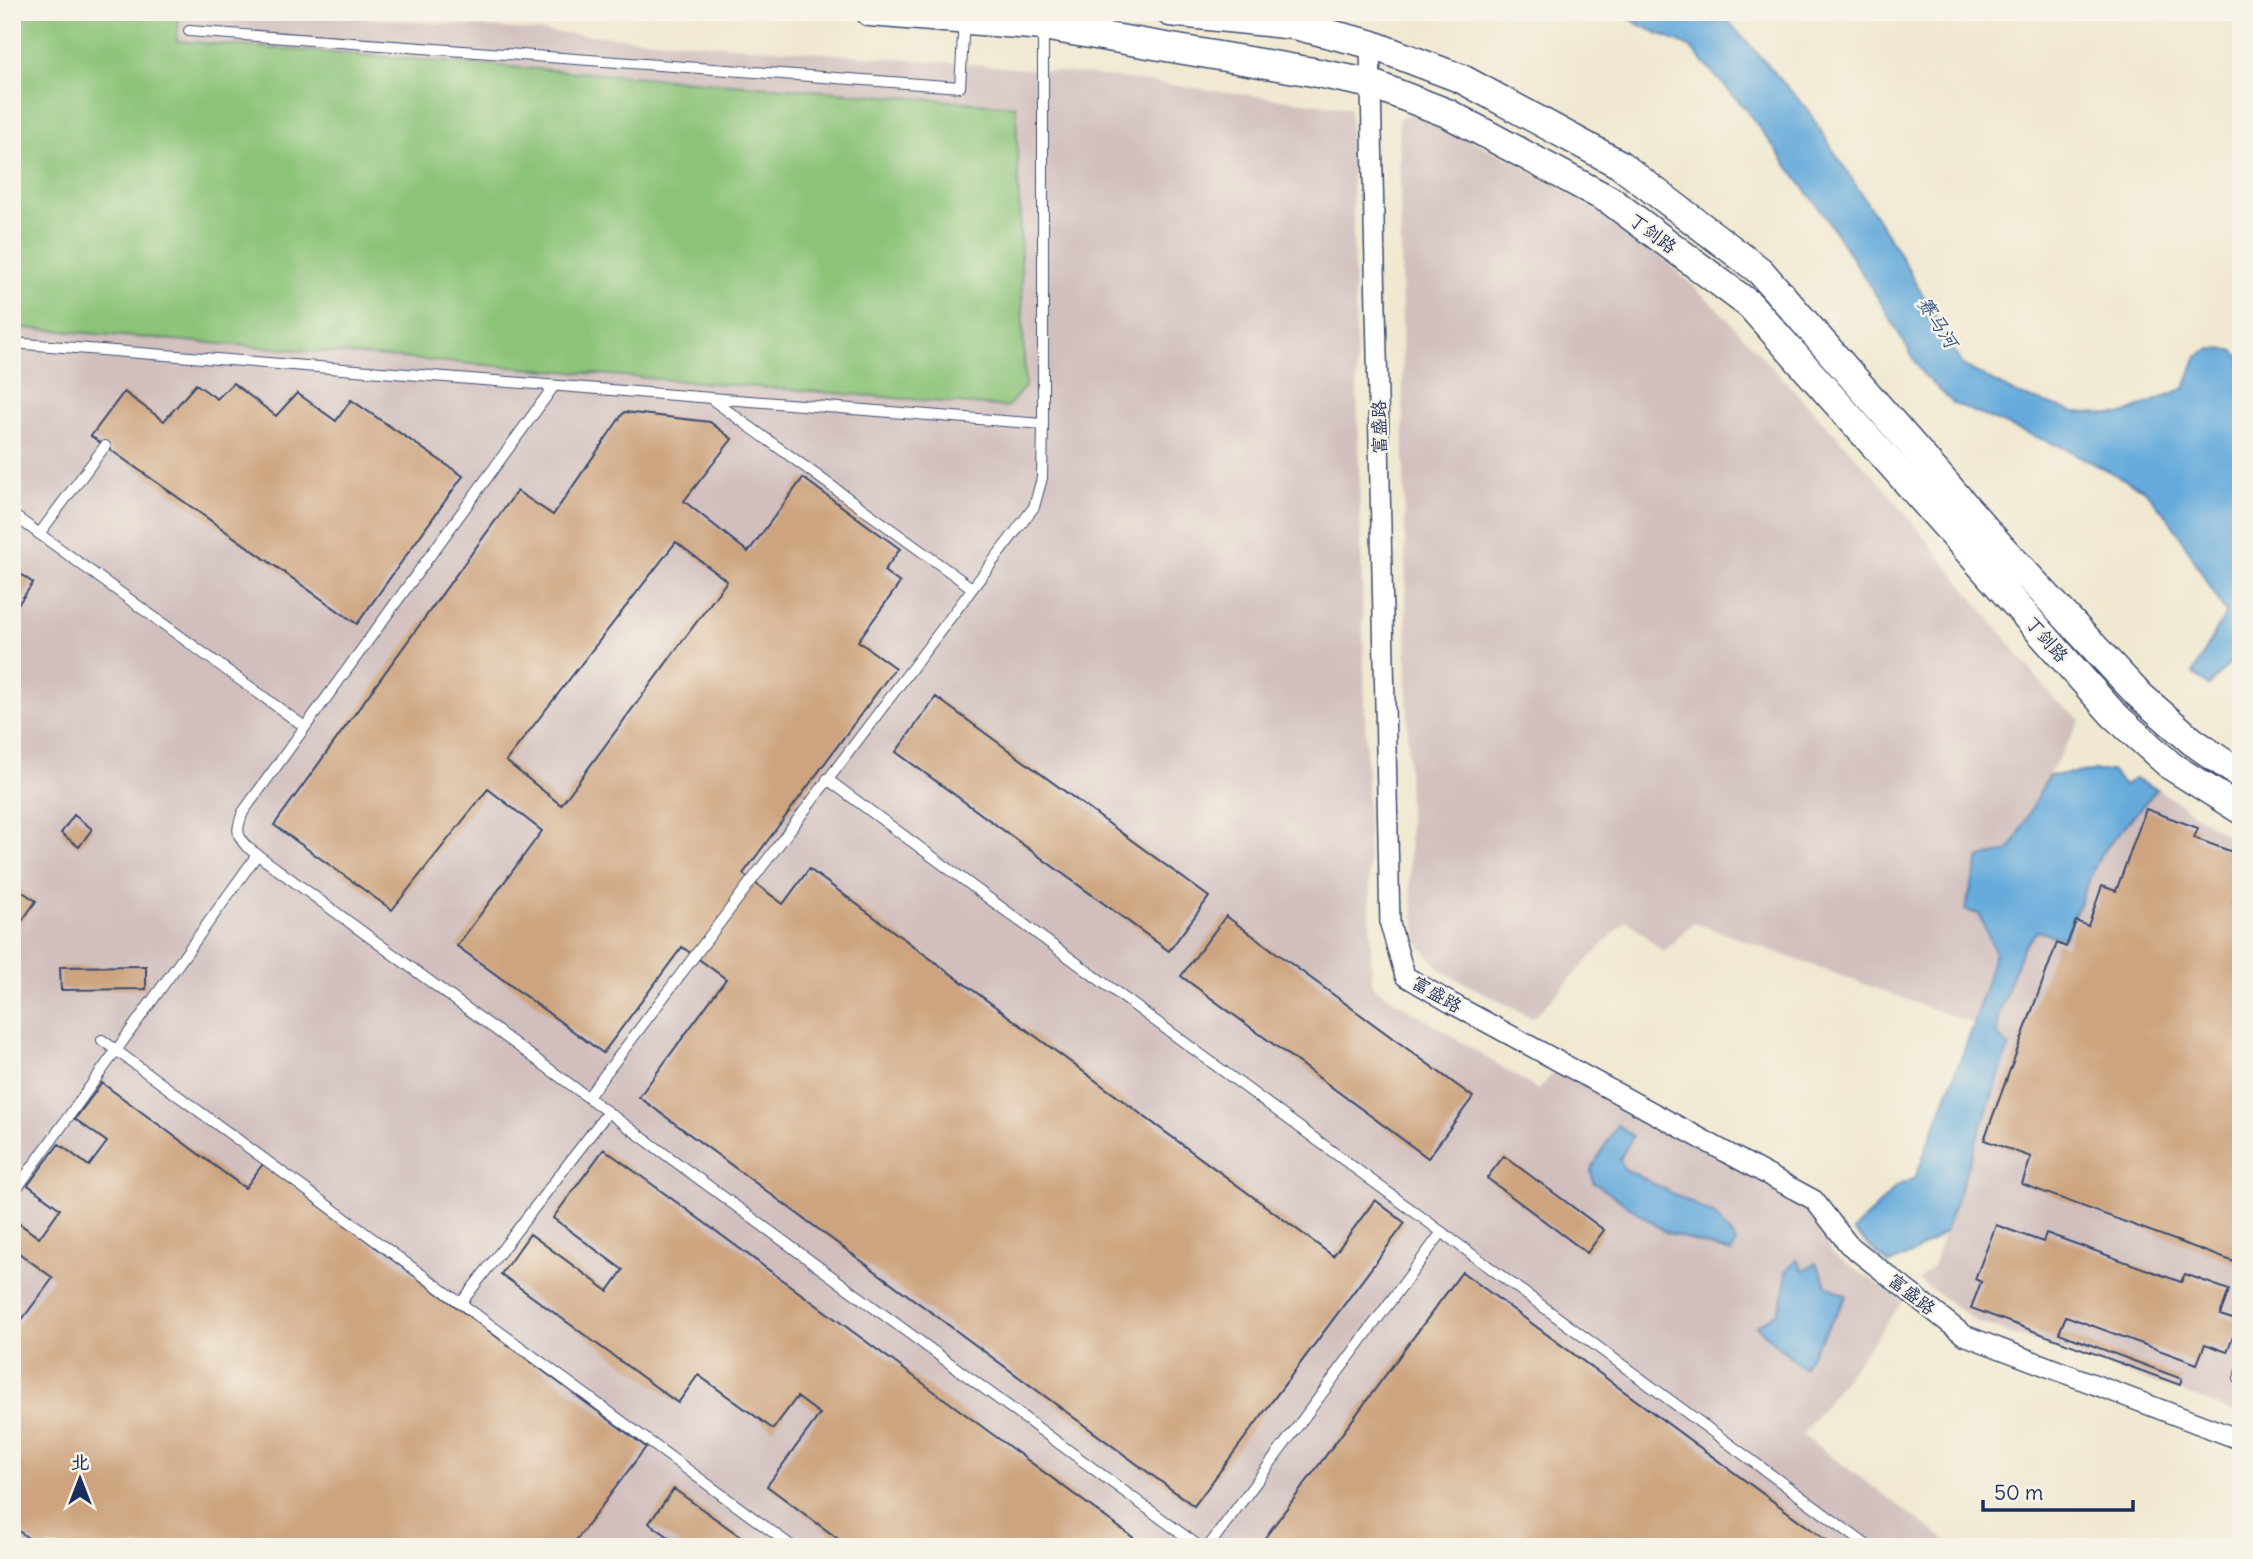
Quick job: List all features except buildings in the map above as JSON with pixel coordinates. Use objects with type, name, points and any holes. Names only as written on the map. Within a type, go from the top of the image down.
[{"type":"main road","name":"丁剑路","points":[[870,12],[1043,26],[1372,84],[1447,113],[1611,201],[1750,305],[2113,714],[2171,766],[2241,810]]},
{"type":"main road","name":"丁剑路","points":[[1170,12],[1294,24],[1370,44],[1462,79],[1619,164],[1760,271],[2000,546],[2137,692],[2192,741],[2241,775]]},
{"type":"street","name":"富盛路","points":[[1370,44],[1390,924],[1405,976],[1462,1010],[1814,1199],[1848,1244],[1964,1335],[2241,1440]]},
{"type":"lane","points":[[189,31],[960,87],[964,20]]},
{"type":"lane","points":[[588,1097],[1034,508],[1042,478],[1043,26]]},
{"type":"lane","points":[[12,343],[1043,424]]},
{"type":"lane","points":[[554,386],[243,812],[237,827],[239,838],[257,855],[1200,1547]]},
{"type":"lane","points":[[710,398],[972,588]]},
{"type":"lane","points":[[39,534],[105,446]]},
{"type":"lane","points":[[12,514],[305,727]]},
{"type":"lane","points":[[827,779],[1869,1547]]},
{"type":"lane","points":[[12,1195],[257,855]]},
{"type":"lane","points":[[102,1040],[793,1547]]},
{"type":"lane","points":[[461,1303],[608,1112]]},
{"type":"lane","points":[[1208,1547],[1442,1232]]},
{"type":"shaded area","points":[[12,12],[286,12],[1092,75],[1350,108],[1372,986],[1538,1090],[1556,1070],[1809,1205],[1831,1253],[1903,1301],[1802,1435],[1955,1547],[12,1547]]},
{"type":"shaded area","points":[[1417,113],[1536,172],[1644,241],[1716,307],[1883,486],[2055,700],[2081,720],[2048,776],[1979,914],[1995,952],[1974,1024],[1693,922],[1664,952],[1627,920],[1533,1018],[1443,972],[1419,944],[1410,887],[1399,118]]},
{"type":"shaded area","points":[[2157,789],[2241,845],[2241,1416],[2199,1398],[1977,1322],[1918,1280],[1933,1266],[2009,1048],[1997,1034],[1998,1017],[2022,949],[2036,931],[2065,939],[2100,855]]},
{"type":"green space","points":[[12,12],[179,12],[177,41],[1016,106],[1025,387],[1007,407],[12,327]]},
{"type":"water","points":[[1622,12],[1720,12],[1807,109],[1899,253],[1962,365],[2017,394],[2074,412],[2121,415],[2185,388],[2196,358],[2209,349],[2232,350],[2241,358],[2241,655],[2235,657],[2209,686],[2193,673],[2226,613],[2172,523],[2145,490],[2064,448],[1954,404],[1922,373],[1880,301],[1823,213],[1743,106],[1690,47],[1639,25]]},
{"type":"water","points":[[2111,771],[2124,785],[2134,779],[2157,789],[2100,855],[2064,939],[2037,931],[2022,949],[1998,1018],[1997,1034],[2009,1047],[1945,1232],[1915,1252],[1889,1264],[1853,1231],[1897,1186],[1915,1178],[1974,1024],[1995,952],[1979,914],[1965,910],[1979,858],[2010,851],[2048,776]]},
{"type":"water","points":[[1617,1125],[1633,1136],[1620,1159],[1623,1168],[1715,1215],[1736,1242],[1731,1253],[1666,1232],[1593,1182],[1591,1170]]},
{"type":"water","points":[[1796,1259],[1803,1270],[1816,1263],[1828,1286],[1847,1296],[1803,1368],[1756,1326],[1778,1312],[1785,1291],[1786,1272]]},
{"type":"water label","name":"赛马河","points":[[1938,322]]}]
